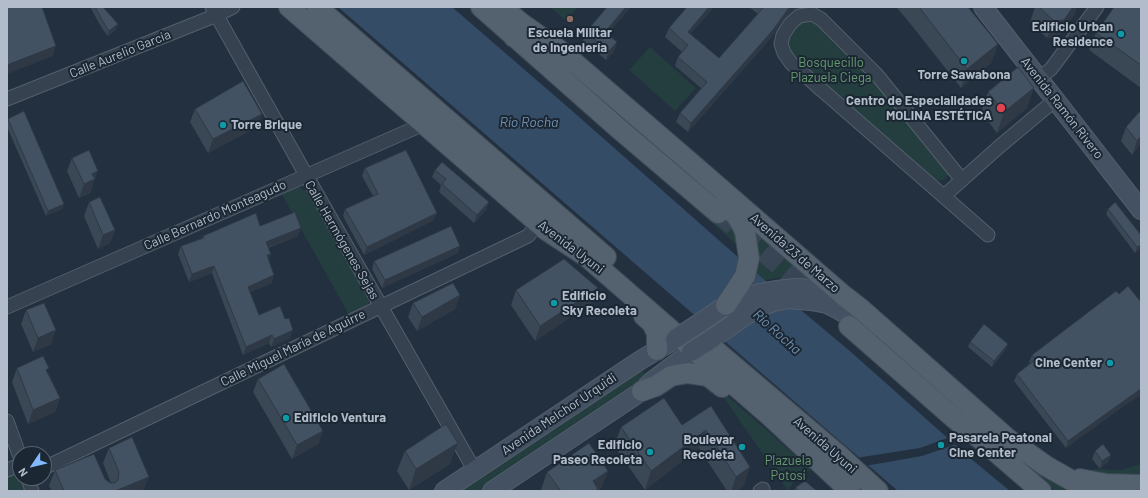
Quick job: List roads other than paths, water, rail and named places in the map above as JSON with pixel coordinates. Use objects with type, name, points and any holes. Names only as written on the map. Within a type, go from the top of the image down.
[{"type":"main road","name":"Avenida Uyuni","points":[[289,7],[542,227],[586,257],[771,417],[850,491]]},
{"type":"main road","name":"Avenida Uyuni","points":[[317,7],[878,491]]},
{"type":"main road","points":[[481,7],[618,128],[718,212]]},
{"type":"main road","name":"Avenida 23 de Marzo","points":[[502,7],[521,23],[562,52],[861,309],[1008,439],[1046,466],[1083,487],[1094,491]]},
{"type":"main road","name":"Avenida Ramón Rivero","points":[[983,7],[1141,210]]},
{"type":"main road","points":[[514,36],[550,55],[736,215],[745,232],[749,252],[744,276],[726,305]]},
{"type":"main road","points":[[542,227],[571,254],[652,323],[657,333],[657,350]]},
{"type":"main road","points":[[782,294],[816,289],[843,295]]},
{"type":"main road","name":"Avenida Melchor Urquidi","points":[[444,491],[726,305],[760,293],[782,294]]},
{"type":"main road","points":[[782,294],[826,304],[840,310],[856,321],[960,413],[983,441]]},
{"type":"main road","name":"Avenida Melchor Urquidi","points":[[492,491],[645,384],[652,381],[691,352],[754,310],[772,302],[782,294]]},
{"type":"main road","points":[[849,326],[955,419],[1041,491]]},
{"type":"main road","points":[[645,384],[656,386],[671,376],[681,373],[692,373],[708,376],[782,440],[801,446]]},
{"type":"main road","points":[[1066,477],[1106,484],[1141,485]]},
{"type":"street","name":"Calle Aurelio García","points":[[7,99],[214,11],[233,7]]},
{"type":"street","points":[[1039,78],[1051,69],[1097,7]]},
{"type":"street","name":"Calle Hermógenes Sejas","points":[[214,11],[475,471]]},
{"type":"street","points":[[962,180],[878,75],[821,19],[812,14],[799,16],[790,24],[783,35],[781,44],[784,53],[791,63],[988,235]]},
{"type":"street","points":[[944,196],[1056,100]]},
{"type":"street","name":"Calle Bernardo Monteagudo","points":[[7,307],[424,124]]},
{"type":"street","name":"Calle Miguel María de Aguirre","points":[[52,464],[528,236],[542,227]]},
{"type":"street","points":[[7,421],[16,446]]},
{"type":"street","points":[[87,447],[93,462]]},
{"type":"water","name":"Río Rocha","points":[[338,7],[452,7],[747,265],[851,352],[970,458],[1010,491],[898,491]]},
{"type":"tunnel","points":[[718,213],[815,296]]},
{"type":"place","name":"Escuela Militar de Ingeniería","points":[[570,19]]},
{"type":"place","name":"Edificio Urban Residence","points":[[1121,34]]},
{"type":"place","name":"Torre Sawabona","points":[[964,61]]},
{"type":"place","name":"Centro de Especialidades MOLINA ESTÉTICA","points":[[1001,108]]},
{"type":"place","name":"Torre Brique","points":[[223,125]]},
{"type":"place","name":"Edificio Sky Recoleta","points":[[554,303]]},
{"type":"place","name":"Cine Center","points":[[1110,363]]},
{"type":"place","name":"Edificio Ventura","points":[[286,418]]},
{"type":"place","name":"Pasarela Peatonal Cine Center","points":[[941,445]]},
{"type":"place","name":"Boulevar Recoleta","points":[[742,447]]},
{"type":"place","name":"Edificio Paseo Recoleta","points":[[650,452]]},
{"type":"park label","name":"Bosquecillo Plazuela Ciega","points":[[831,70]]},
{"type":"park label","name":"Plazuela Potosí","points":[[788,468]]}]
